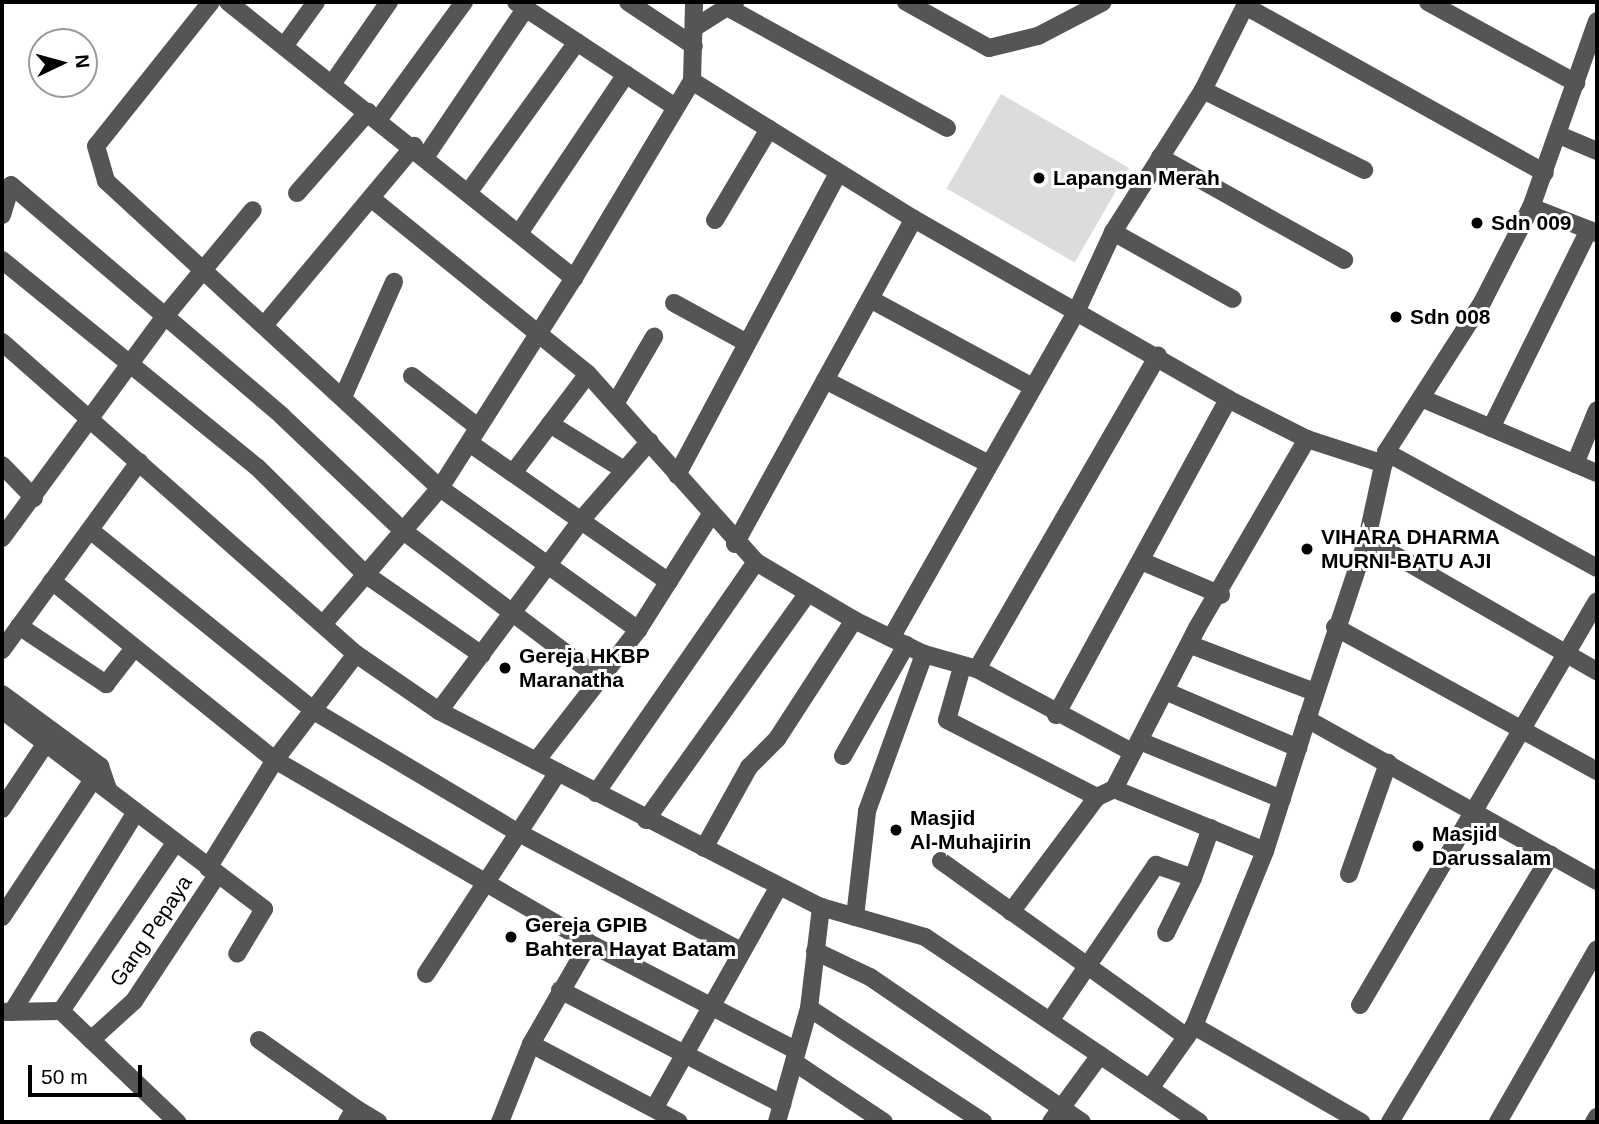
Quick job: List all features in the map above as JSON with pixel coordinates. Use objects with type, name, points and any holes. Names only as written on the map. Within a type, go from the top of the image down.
[{"type":"street","points":[[211,2],[96,146],[106,181],[266,323],[440,488],[638,630]]},
{"type":"street","points":[[285,45],[316,2]]},
{"type":"street","points":[[332,84],[389,2]]},
{"type":"street","points":[[298,193],[373,116],[464,2]]},
{"type":"street","points":[[628,2],[694,37]]},
{"type":"street","points":[[325,622],[401,530],[440,488],[574,278],[674,106],[692,81],[694,2]]},
{"type":"street","points":[[906,2],[989,48],[1038,36],[1103,2]]},
{"type":"street","points":[[1428,2],[1576,83]]},
{"type":"street","points":[[233,4],[420,151],[574,278]]},
{"type":"street","points":[[694,37],[731,4],[947,128]]},
{"type":"street","points":[[843,756],[987,463],[1029,385],[1077,310],[1113,232],[1203,90],[1246,4],[1545,173]]},
{"type":"street","points":[[266,323],[372,199],[420,151],[521,5],[674,106]]},
{"type":"street","points":[[1151,1087],[1190,1032],[1265,851],[1335,627],[1367,539],[1385,458],[1531,207],[1559,135],[1597,21]]},
{"type":"street","points":[[468,193],[576,42]]},
{"type":"street","points":[[520,232],[626,74]]},
{"type":"street","points":[[692,81],[914,219],[1158,355],[1228,399],[1307,439],[1385,458],[1597,568]]},
{"type":"street","points":[[1203,90],[1364,170]]},
{"type":"street","points":[[715,220],[769,129]]},
{"type":"street","points":[[1559,135],[1597,151]]},
{"type":"street","points":[[1160,158],[1344,260]]},
{"type":"street","points":[[677,475],[838,173]]},
{"type":"street","points":[[2,215],[10,185],[166,315],[401,530],[599,678]]},
{"type":"street","points":[[372,199],[539,330],[588,374],[650,442],[710,516],[756,562],[854,620],[924,654],[970,668],[1056,715],[1282,799]]},
{"type":"street","points":[[1491,428],[1593,232],[1531,207]]},
{"type":"street","points":[[2,538],[94,419],[166,315],[253,210]]},
{"type":"street","points":[[736,544],[914,219]]},
{"type":"street","points":[[1113,232],[1233,299]]},
{"type":"street","points":[[2,260],[135,363],[257,467],[365,574],[482,655]]},
{"type":"street","points":[[343,397],[394,282]]},
{"type":"street","points":[[870,299],[1029,385]]},
{"type":"street","points":[[674,303],[747,343]]},
{"type":"street","points":[[615,404],[654,337]]},
{"type":"street","points":[[2,342],[325,622],[356,654],[439,711],[646,820],[821,907],[925,937],[1151,1087],[1199,1122]]},
{"type":"street","points":[[1097,797],[947,720],[970,668],[1158,355]]},
{"type":"street","points":[[513,473],[588,374]]},
{"type":"street","points":[[412,376],[513,473],[669,582]]},
{"type":"street","points":[[825,380],[987,463]]},
{"type":"street","points":[[1421,398],[1597,473]]},
{"type":"street","points":[[1056,715],[1228,399]]},
{"type":"street","points":[[1575,464],[1597,410]]},
{"type":"street","points":[[550,424],[624,470]]},
{"type":"street","points":[[1011,912],[1097,797],[1114,789],[1191,645],[1307,439]]},
{"type":"street","points":[[439,711],[582,519],[650,442]]},
{"type":"street","points":[[2,650],[139,462]]},
{"type":"street","points":[[2,465],[34,498]]},
{"type":"street","points":[[536,761],[638,630],[710,516]]},
{"type":"street","points":[[90,530],[314,710],[519,833],[739,950]]},
{"type":"street","points":[[1367,539],[1597,671]]},
{"type":"street","points":[[1141,561],[1221,595]]},
{"type":"street","points":[[596,793],[756,562]]},
{"type":"street","points":[[52,581],[275,760],[485,887],[589,943],[712,1003],[795,1056],[884,1122]]},
{"type":"street","points":[[646,820],[808,593]]},
{"type":"street","points":[[1360,1005],[1472,808],[1597,601]]},
{"type":"street","points":[[704,848],[749,767],[777,739],[854,620]]},
{"type":"street","points":[[19,626],[106,684],[134,648]]},
{"type":"street","points":[[1335,627],[1522,726],[1597,771]]},
{"type":"street","points":[[1191,645],[1315,692]]},
{"type":"street","name":"Gang Pepaya","points":[[91,1040],[134,1001],[213,872],[275,760],[356,654]]},
{"type":"street","points":[[855,916],[867,811],[924,654]]},
{"type":"street","points":[[1166,691],[1298,748]]},
{"type":"street","points":[[2,694],[100,766],[108,791]]},
{"type":"street","points":[[2,710],[94,778],[173,846],[265,910],[237,954]]},
{"type":"street","points":[[1307,719],[1472,808],[1597,881]]},
{"type":"street","points":[[2,809],[46,743]]},
{"type":"street","points":[[1349,874],[1388,763]]},
{"type":"street","points":[[426,974],[558,772]]},
{"type":"street","points":[[2,916],[94,778]]},
{"type":"street","points":[[1114,789],[1265,851]]},
{"type":"street","points":[[7,1012],[135,814]]},
{"type":"street","points":[[1166,933],[1193,878],[1211,828]]},
{"type":"street","points":[[61,1011],[173,846]]},
{"type":"street","points":[[1390,1122],[1550,855]]},
{"type":"street","points":[[941,861],[1090,969],[1190,1032],[1361,1122]]},
{"type":"street","points":[[1050,1021],[1090,969],[1156,865],[1193,878]]},
{"type":"street","points":[[655,1107],[739,950],[779,886]]},
{"type":"street","points":[[559,990],[684,1053],[780,1117],[808,1008],[821,907]]},
{"type":"street","points":[[500,1122],[531,1044],[559,990],[589,943]]},
{"type":"street","points":[[1498,1122],[1597,949]]},
{"type":"street","points":[[815,951],[870,977],[1056,1115],[1082,1122]]},
{"type":"street","points":[[808,1008],[983,1122]]},
{"type":"street","points":[[7,1012],[61,1011],[177,1122]]},
{"type":"street","points":[[259,1040],[351,1115],[378,1122]]},
{"type":"street","points":[[531,1044],[679,1122]]},
{"type":"street","points":[[1056,1115],[1100,1055]]},
{"type":"street","points":[[1594,1122],[1597,1117]]},
{"type":"shaded area","name":"Lapangan Merah","points":[[1001,94],[1129,168],[1075,262],[946,188]]},
{"type":"place","name":"Lapangan Merah","points":[[1039,178]]},
{"type":"place","name":"Sdn 009","points":[[1477,223]]},
{"type":"place","name":"Sdn 008","points":[[1396,317]]},
{"type":"place","name":"VIHARA DHARMA MURNI-BATU AJI","points":[[1307,549]]},
{"type":"place","name":"Gereja HKBP Maranatha","points":[[505,668]]},
{"type":"place","name":"Masjid Al-Muhajirin","points":[[896,830]]},
{"type":"place","name":"Masjid Darussalam","points":[[1418,846]]},
{"type":"place","name":"Gereja GPIB Bahtera Hayat Batam","points":[[511,937]]}]
